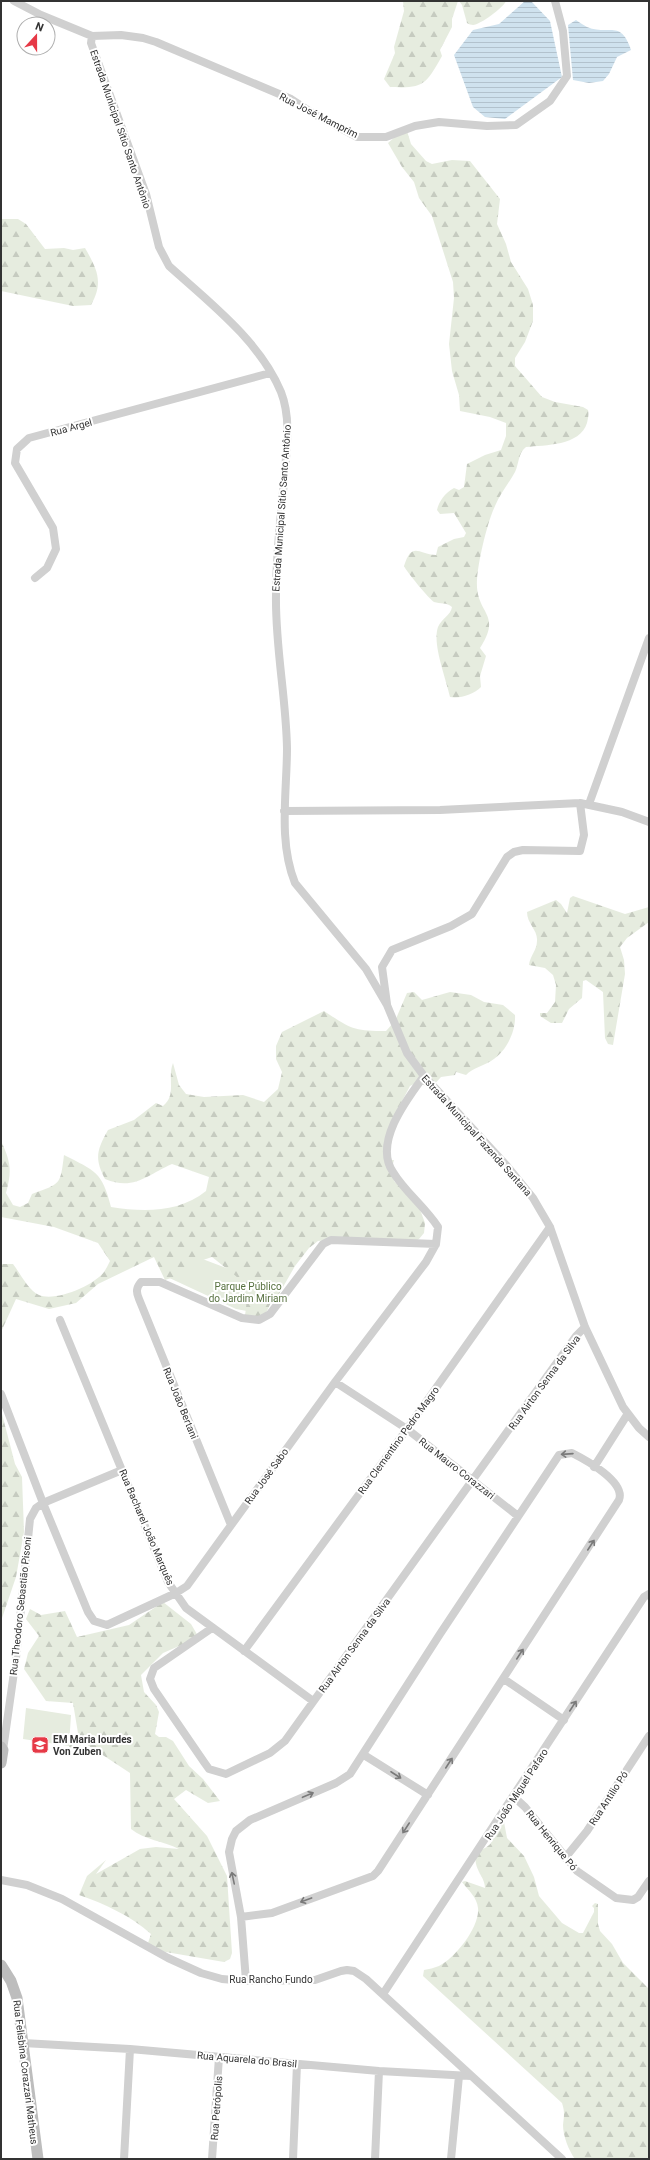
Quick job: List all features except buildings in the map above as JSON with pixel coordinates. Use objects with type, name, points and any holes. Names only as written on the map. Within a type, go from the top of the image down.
[{"type":"street","name":"Rua José Mamprim","points":[[14,1],[41,15],[92,36],[121,35],[143,38],[156,42],[291,99],[314,114],[357,137],[386,137],[426,124],[439,122],[487,126],[516,125],[550,101],[567,76],[563,31],[556,1]]},
{"type":"street","name":"Estrada Municipal Sítio Santo Antônio","points":[[92,36],[92,43],[146,194],[163,256],[169,266],[231,321],[270,373],[281,392],[285,406],[287,425],[276,595],[277,627],[286,712],[287,778],[284,812],[290,870],[295,883],[366,969],[387,1005]]},
{"type":"street","name":"Rua Argel","points":[[35,578],[47,568],[56,550],[53,528],[15,463],[17,449],[30,438],[270,373]]},
{"type":"street","points":[[387,1005],[382,966],[392,950],[450,926],[472,914],[507,857],[514,852],[523,850],[580,851],[584,835],[585,804],[649,638]]},
{"type":"street","points":[[284,812],[440,810],[585,804],[622,812],[649,822]]},
{"type":"street","name":"Estrada Municipal Fazenda Santana","points":[[387,1005],[407,1053],[424,1076],[507,1166],[534,1198],[550,1227],[586,1327],[627,1415],[649,1437]]},
{"type":"street","points":[[424,1076],[403,1105],[388,1140],[386,1153],[392,1172],[438,1227],[436,1244]]},
{"type":"street","name":"Rua Clementino Pedro Magro","points":[[244,1652],[407,1429],[550,1227]]},
{"type":"street","name":"Rua João Bertani","points":[[231,1525],[139,1299],[137,1289],[141,1282],[160,1282],[242,1318],[259,1320],[270,1314],[322,1244],[331,1240],[436,1244]]},
{"type":"street","name":"Rua José Sabo","points":[[1,1394],[43,1503],[88,1612],[94,1621],[107,1625],[176,1593],[187,1586],[335,1382],[421,1268],[436,1244]]},
{"type":"street","name":"Rua Bacharel João Marquês","points":[[60,1320],[168,1582],[186,1608],[244,1652],[313,1701]]},
{"type":"street","name":"Rua Airton Senna da Silva","points":[[212,1628],[154,1668],[150,1679],[154,1689],[209,1769],[226,1774],[270,1753],[285,1741],[576,1336],[586,1327]]},
{"type":"street","name":"Rua Mauro Corazzari","points":[[335,1382],[407,1429],[518,1516]]},
{"type":"street","points":[[594,1467],[627,1415]]},
{"type":"street","points":[[241,1916],[272,1913],[373,1876],[382,1866],[619,1500],[621,1496],[618,1485],[572,1453],[559,1455],[440,1634],[364,1755],[350,1774],[336,1783],[250,1820],[236,1831],[230,1845],[229,1852],[241,1916],[246,1981]]},
{"type":"street","points":[[43,1503],[122,1470]]},
{"type":"street","name":"Rua Theodoro Sebastião Pisoni","points":[[1,1763],[4,1717],[16,1658],[28,1526],[36,1508],[43,1503]]},
{"type":"street","name":"Rua João Miguel Pafaro","points":[[383,1994],[514,1798],[644,1598],[649,1594]]},
{"type":"street","points":[[504,1679],[564,1720]]},
{"type":"street","name":"Rua Antilio Pó","points":[[565,1858],[587,1831],[649,1736]]},
{"type":"street","points":[[364,1755],[428,1795]]},
{"type":"street","name":"Rua Henrique Pó","points":[[514,1798],[525,1806],[565,1858],[578,1871],[616,1898],[633,1900],[638,1897],[649,1881]]},
{"type":"street","name":"Rua Rancho Fundo","points":[[1,1880],[27,1885],[62,1899],[168,1958],[201,1973],[222,1979],[246,1981],[315,1980],[341,1971],[354,1971],[383,1994],[562,2159]]},
{"type":"street","name":"Rua Felisbina Corazzari Matheus","points":[[1,1965],[11,1981],[17,1998],[38,2159]]},
{"type":"street","name":"Rua Aquarela do Brasil","points":[[23,2044],[130,2049],[379,2071],[471,2076]]},
{"type":"street","points":[[124,2159],[130,2049]]},
{"type":"street","name":"Rua Petrópolis","points":[[212,2159],[219,2057]]},
{"type":"street","points":[[293,2159],[297,2064]]},
{"type":"street","points":[[375,2159],[379,2071]]},
{"type":"street","points":[[451,2159],[459,2076]]},
{"type":"green space","points":[[403,1],[458,1],[452,19],[452,27],[440,50],[442,56],[432,73],[423,83],[417,85],[410,87],[390,87],[384,79],[395,53],[394,47],[404,11]]},
{"type":"green space","points":[[459,1],[506,1],[491,15],[481,22],[473,25],[467,23],[462,5]]},
{"type":"green space","points":[[407,131],[411,144],[426,161],[432,164],[452,160],[470,161],[500,199],[497,224],[506,244],[511,262],[528,289],[533,305],[533,321],[525,342],[515,358],[515,366],[542,397],[555,402],[583,407],[588,410],[587,423],[583,431],[577,436],[561,443],[526,447],[523,449],[515,472],[495,506],[483,543],[477,580],[477,591],[489,620],[489,627],[480,648],[486,656],[480,676],[481,687],[471,694],[462,697],[450,697],[438,652],[438,627],[450,612],[452,607],[448,604],[434,602],[413,579],[404,566],[407,558],[413,551],[436,555],[438,547],[454,539],[464,537],[466,533],[454,513],[440,514],[437,510],[438,507],[441,500],[448,492],[454,488],[459,490],[464,487],[467,464],[485,455],[501,450],[506,436],[506,423],[490,417],[460,411],[459,395],[452,371],[449,344],[454,298],[453,282],[432,216],[419,198],[414,182],[402,167],[388,143],[396,136]]},
{"type":"green space","points":[[1,219],[18,219],[26,224],[45,249],[64,248],[73,250],[85,248],[96,269],[98,282],[95,297],[91,305],[73,306],[1,291]]},
{"type":"green space","points":[[573,896],[625,914],[649,907],[649,922],[627,938],[620,947],[624,960],[625,974],[613,1045],[608,1044],[605,1038],[603,992],[586,980],[583,981],[582,998],[569,1009],[562,1023],[551,1023],[540,1016],[540,1013],[547,1013],[555,1002],[556,985],[553,975],[545,968],[529,965],[537,944],[537,937],[527,916],[527,912],[556,900],[561,904],[567,913],[570,898]]},
{"type":"green space","points":[[414,992],[422,1000],[450,992],[471,995],[484,1002],[503,1005],[515,1015],[512,1035],[505,1047],[496,1057],[466,1075],[456,1072],[455,1075],[441,1077],[430,1089],[420,1084],[410,1086],[390,1124],[387,1160],[394,1160],[392,1167],[394,1181],[418,1204],[425,1223],[424,1233],[419,1239],[410,1244],[337,1239],[318,1241],[309,1248],[295,1266],[279,1294],[272,1300],[267,1311],[261,1317],[245,1315],[246,1294],[244,1287],[235,1275],[212,1257],[194,1263],[177,1276],[165,1280],[154,1257],[98,1284],[76,1303],[49,1309],[16,1299],[1,1332],[1,1264],[13,1264],[24,1281],[35,1293],[46,1297],[64,1294],[83,1287],[99,1277],[104,1272],[110,1261],[98,1243],[54,1227],[1,1217],[1,1141],[10,1167],[6,1193],[13,1205],[20,1207],[28,1203],[32,1194],[54,1185],[60,1178],[64,1155],[90,1169],[96,1174],[104,1186],[111,1207],[148,1210],[173,1207],[195,1198],[206,1191],[209,1177],[172,1164],[140,1180],[124,1183],[115,1182],[105,1179],[99,1165],[98,1154],[101,1143],[108,1130],[134,1120],[156,1103],[163,1106],[167,1102],[171,1092],[171,1069],[173,1063],[179,1085],[186,1094],[204,1097],[243,1095],[264,1102],[278,1089],[282,1072],[276,1059],[276,1046],[282,1032],[324,1011],[353,1028],[386,1031],[395,1021],[407,993]]},
{"type":"green space","name":"Parque Público do Jardim Miriam","points":[[192,1255],[242,1274],[281,1279],[247,1311],[236,1309],[163,1275],[174,1264]]},
{"type":"green space","points":[[1,1410],[15,1464],[22,1477],[24,1532],[16,1577],[1,1621]]},
{"type":"green space","points":[[163,1602],[191,1624],[198,1636],[193,1640],[163,1653],[141,1675],[144,1692],[156,1705],[159,1712],[155,1734],[159,1737],[166,1737],[173,1741],[189,1766],[203,1779],[220,1801],[208,1803],[186,1790],[174,1799],[207,1836],[227,1876],[232,1953],[230,1959],[224,1962],[160,1951],[148,1943],[151,1934],[135,1922],[98,1902],[79,1895],[87,1876],[106,1860],[96,1874],[140,1849],[156,1847],[179,1849],[142,1836],[131,1829],[130,1773],[86,1744],[70,1748],[69,1746],[78,1733],[73,1703],[46,1701],[24,1669],[28,1653],[39,1636],[26,1619],[30,1609],[41,1615],[65,1611],[77,1637],[129,1625]]},
{"type":"green space","points":[[26,1708],[71,1715],[69,1746],[23,1739]]},
{"type":"green space","points":[[498,1822],[504,1822],[507,1838],[524,1856],[534,1877],[539,1896],[562,1923],[579,1933],[583,1933],[594,1912],[594,1908],[592,1906],[595,1903],[598,1904],[598,1924],[600,1931],[612,1944],[623,1963],[649,1989],[649,2159],[575,2159],[564,2134],[564,2112],[562,2103],[423,1976],[424,1970],[439,1966],[452,1956],[471,1933],[478,1916],[478,1908],[474,1897],[462,1882],[465,1881],[485,1888],[476,1864],[476,1856],[491,1843]]},
{"type":"water","points":[[525,1],[531,1],[550,21],[562,77],[505,119],[485,117],[473,107],[454,55],[473,30],[499,24]]},
{"type":"water","points":[[576,20],[587,27],[618,31],[627,40],[631,50],[617,57],[609,74],[603,81],[589,83],[573,80],[568,25]]},
{"type":"place","name":"EM Maria lourdes Von Zuben","points":[[40,1745]]}]
